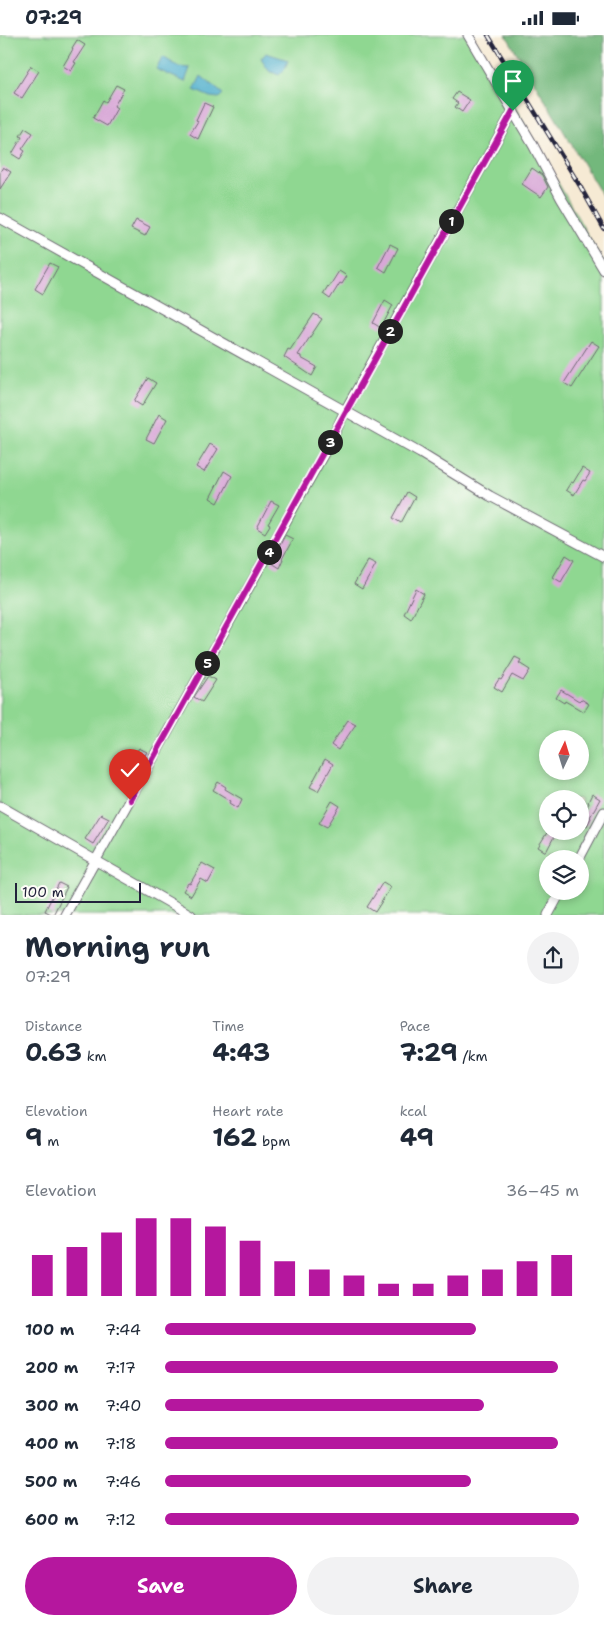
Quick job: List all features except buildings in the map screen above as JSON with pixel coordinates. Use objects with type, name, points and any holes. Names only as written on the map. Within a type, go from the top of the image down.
[{"type":"street","points":[[468,35],[604,270]]},
{"type":"street","points":[[65,915],[332,439],[345,411],[513,111]]},
{"type":"street","points":[[0,218],[420,453],[490,495],[604,557]]},
{"type":"street","points":[[0,805],[191,915]]},
{"type":"street","points":[[584,850],[604,812]]},
{"type":"street","points":[[548,915],[556,900]]},
{"type":"green space","points":[[0,35],[472,35],[604,264],[604,915],[0,915]]},
{"type":"green space","points":[[506,35],[604,35],[604,200],[603,197]]},
{"type":"water","points":[[266,53],[288,60],[285,69],[279,75],[269,71],[261,59]]},
{"type":"water","points":[[163,57],[179,67],[190,68],[185,82],[156,69]]},
{"type":"water","points":[[201,76],[223,94],[219,98],[210,97],[194,90]]},
{"type":"railway","points":[[488,35],[604,229]]},
{"type":"route","points":[[130,800],[513,111]]}]
